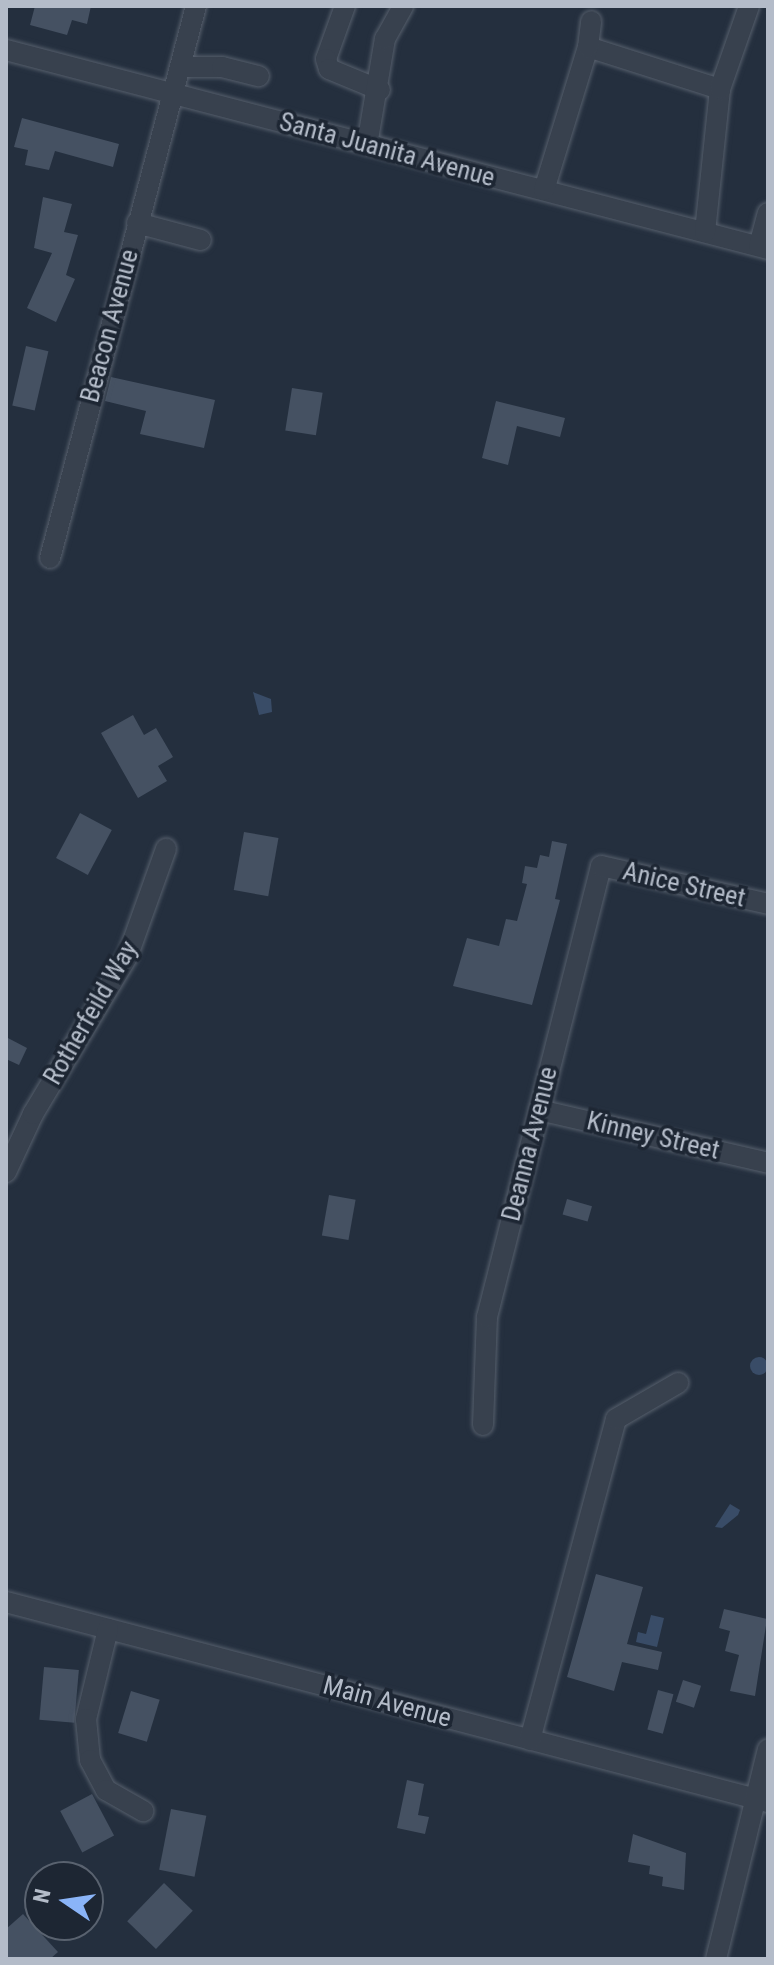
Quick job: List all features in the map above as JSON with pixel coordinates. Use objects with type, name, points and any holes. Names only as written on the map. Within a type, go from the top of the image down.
[{"type":"street","name":"Beacon Avenue","points":[[50,558],[196,6]]},
{"type":"street","points":[[345,6],[326,59],[329,69],[380,90]]},
{"type":"street","points":[[367,145],[380,90],[385,39],[403,6]]},
{"type":"street","points":[[705,232],[720,89],[749,6]]},
{"type":"street","points":[[544,190],[588,47],[591,21]]},
{"type":"street","points":[[588,47],[720,89]]},
{"type":"street","name":"Santa Juanita Avenue","points":[[6,50],[764,248]]},
{"type":"street","points":[[181,67],[222,67],[259,76]]},
{"type":"street","points":[[764,248],[768,213]]},
{"type":"street","points":[[137,223],[201,240]]},
{"type":"street","name":"Rotherfeild Way","points":[[6,1172],[33,1114],[128,955],[166,849]]},
{"type":"street","name":"Anice Street","points":[[601,866],[768,904]]},
{"type":"street","name":"Deanna Avenue","points":[[483,1425],[487,1317],[601,866]]},
{"type":"street","name":"Kinney Street","points":[[539,1110],[768,1163]]},
{"type":"street","points":[[530,1740],[616,1419],[678,1383]]},
{"type":"street","name":"Main Avenue","points":[[6,1602],[762,1801]]},
{"type":"street","points":[[108,1629],[86,1719],[90,1760],[106,1790],[143,1811]]},
{"type":"street","points":[[716,1959],[762,1801],[768,1749]]},
{"type":"water","points":[[253,692],[271,699],[272,712],[259,715]]},
{"type":"water","points":[[759,1357],[768,1366],[759,1375],[750,1366]]},
{"type":"water","points":[[730,1504],[740,1510],[738,1515],[722,1528],[715,1527]]},
{"type":"water","points":[[651,1615],[664,1618],[657,1647],[636,1642],[638,1632],[646,1634]]},
{"type":"building","points":[[35,6],[91,6],[87,24],[72,20],[67,35],[30,25]]},
{"type":"building","points":[[22,118],[119,144],[113,167],[55,151],[49,170],[25,165],[28,150],[14,147]]},
{"type":"building","points":[[43,197],[72,204],[64,232],[78,235],[66,275],[75,279],[56,322],[27,308],[52,253],[34,248]]},
{"type":"building","points":[[26,346],[48,351],[35,411],[12,405]]},
{"type":"building","points":[[111,377],[215,400],[204,448],[140,434],[146,411],[105,401]]},
{"type":"building","points":[[292,388],[323,393],[316,435],[285,430]]},
{"type":"building","points":[[496,401],[565,418],[560,437],[517,426],[508,465],[482,458]]},
{"type":"building","points":[[133,715],[144,735],[156,728],[173,757],[158,766],[167,781],[138,798],[101,733]]},
{"type":"building","points":[[80,813],[112,830],[88,875],[56,858]]},
{"type":"building","points":[[244,832],[278,838],[268,896],[234,890]]},
{"type":"building","points":[[552,841],[567,844],[555,899],[560,900],[532,1005],[453,986],[467,938],[499,946],[506,919],[517,921],[527,884],[522,883],[525,866],[537,868],[540,855],[549,857]]},
{"type":"building","points":[[6,1037],[27,1048],[19,1065],[6,1059]]},
{"type":"building","points":[[329,1195],[356,1200],[348,1240],[322,1235]]},
{"type":"building","points":[[567,1199],[592,1206],[588,1222],[563,1214]]},
{"type":"building","points":[[596,1574],[643,1587],[627,1644],[662,1652],[658,1670],[622,1662],[614,1691],[567,1677]]},
{"type":"building","points":[[724,1609],[767,1619],[755,1696],[730,1691],[739,1655],[725,1651],[730,1631],[719,1628]]},
{"type":"building","points":[[44,1667],[79,1670],[74,1723],[39,1720]]},
{"type":"building","points":[[683,1680],[701,1686],[694,1708],[676,1702]]},
{"type":"building","points":[[658,1690],[673,1694],[663,1734],[647,1730]]},
{"type":"building","points":[[131,1691],[160,1700],[147,1742],[118,1733]]},
{"type":"building","points":[[407,1780],[424,1784],[418,1815],[429,1817],[425,1834],[397,1828]]},
{"type":"building","points":[[92,1794],[114,1835],[82,1852],[60,1811]]},
{"type":"building","points":[[171,1809],[206,1816],[195,1877],[159,1870]]},
{"type":"building","points":[[633,1834],[686,1853],[684,1890],[662,1886],[663,1877],[649,1874],[650,1866],[628,1862]]},
{"type":"building","points":[[164,1883],[193,1911],[156,1949],[127,1921]]},
{"type":"building","points":[[23,1914],[24,1941],[48,1941],[58,1952],[50,1959],[6,1959],[6,1929]]}]
